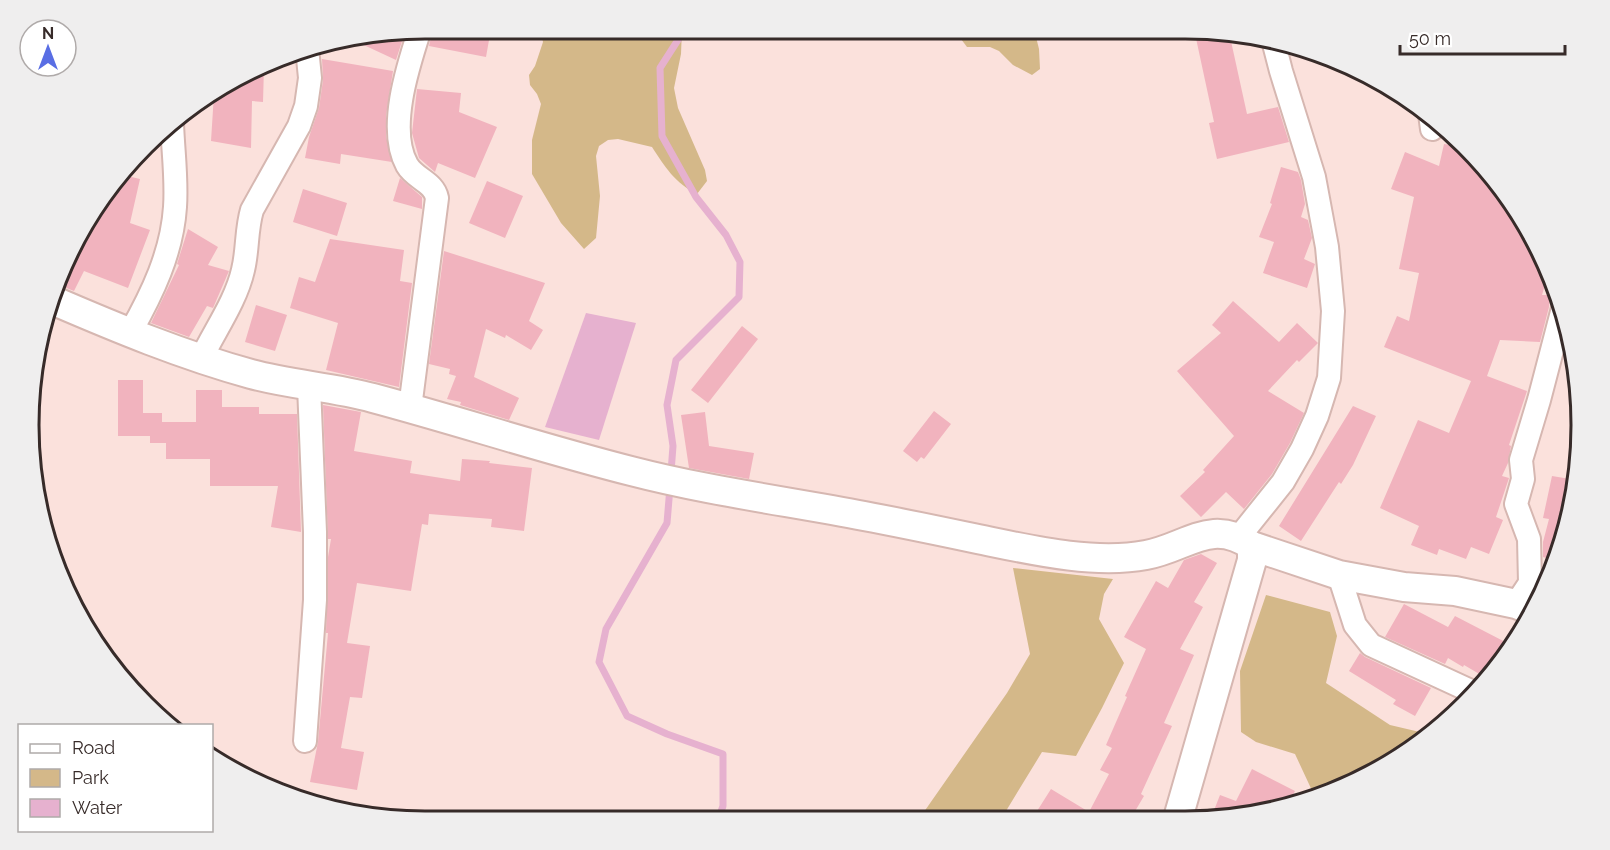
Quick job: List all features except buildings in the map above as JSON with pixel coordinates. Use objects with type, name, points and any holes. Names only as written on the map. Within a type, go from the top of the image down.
[{"type":"street","points":[[410,408],[437,198],[433,188],[414,175],[400,145],[405,83],[417,39]]},
{"type":"street","points":[[1245,541],[1283,482],[1317,416],[1329,378],[1334,311],[1327,247],[1314,177],[1276,50]]},
{"type":"street","points":[[201,358],[236,292],[244,269],[248,225],[252,210],[299,126],[306,106],[310,78],[309,57]]},
{"type":"street","points":[[130,333],[153,290],[171,233],[176,185],[173,133]]},
{"type":"street","points":[[58,303],[130,333],[254,375],[364,396],[632,471],[720,491],[863,516],[1030,550],[1070,555],[1122,558],[1150,555],[1211,533],[1230,534],[1339,575],[1404,587],[1455,591],[1525,607],[1530,583],[1529,539],[1516,504],[1523,479],[1521,460],[1558,326]]},
{"type":"street","points":[[305,741],[315,600],[315,532],[309,386]]},
{"type":"street","points":[[1180,811],[1252,560],[1245,541]]},
{"type":"street","points":[[1339,575],[1355,625],[1371,645],[1466,689]]},
{"type":"green space","points":[[542,39],[682,39],[674,88],[678,108],[705,170],[707,181],[697,194],[677,180],[652,147],[618,139],[608,140],[599,146],[596,156],[600,196],[596,238],[584,249],[561,223],[532,174],[532,140],[541,104],[530,85],[529,75],[535,66]]},
{"type":"green space","points":[[961,39],[1036,39],[1040,69],[1032,75],[1013,65],[999,51],[990,47],[967,47]]},
{"type":"green space","points":[[1013,568],[1113,579],[1104,594],[1099,619],[1124,663],[1076,756],[1042,752],[1006,811],[925,811],[1007,693],[1030,654]]},
{"type":"green space","points":[[1266,595],[1330,612],[1337,636],[1326,683],[1390,725],[1419,732],[1356,771],[1312,790],[1295,754],[1256,742],[1241,732],[1240,671]]},
{"type":"water","points":[[586,313],[636,323],[599,440],[545,427]]},
{"type":"waterway","points":[[671,472],[673,446],[667,405],[676,360],[739,297],[740,262],[726,235],[696,197],[662,136],[660,68],[679,39]]},
{"type":"waterway","points":[[670,487],[667,523],[606,629],[599,662],[627,716],[667,734],[723,754],[721,811]]}]
